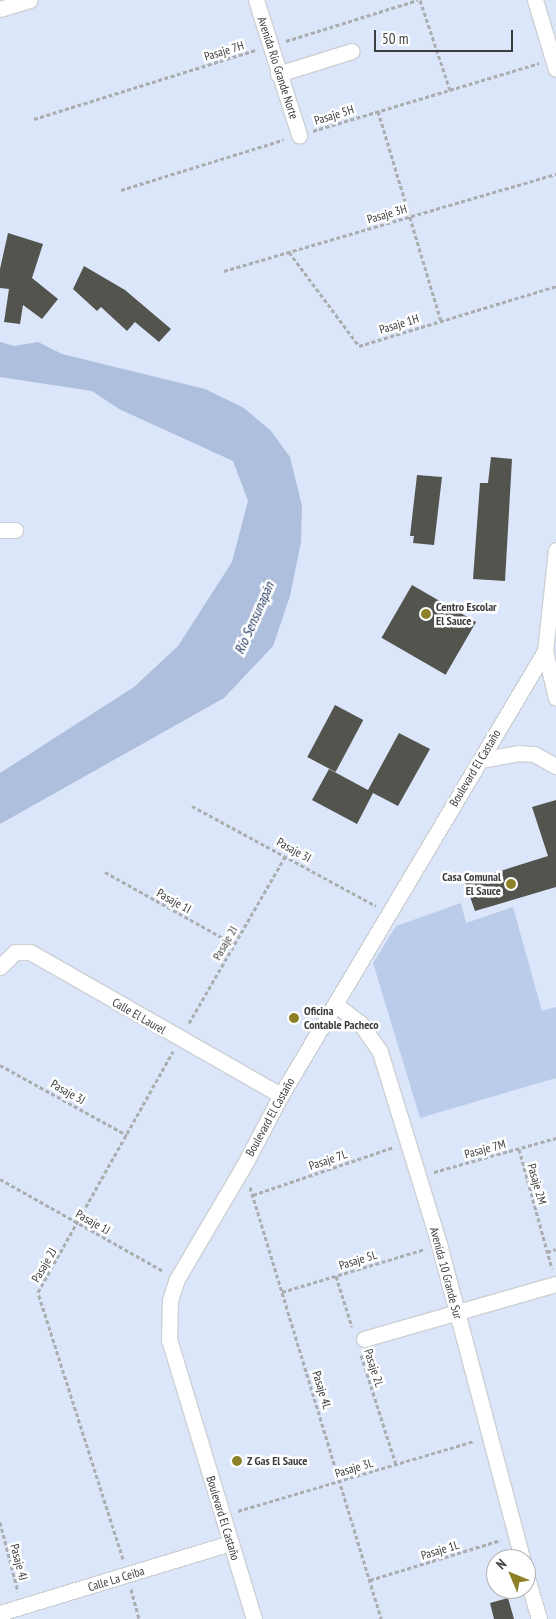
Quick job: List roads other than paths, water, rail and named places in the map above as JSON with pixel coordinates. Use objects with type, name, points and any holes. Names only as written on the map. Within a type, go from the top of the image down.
[{"type":"street","points":[[0,9],[30,0]]},
{"type":"street","name":"Avenida Río Grande Norte","points":[[256,0],[299,135]]},
{"type":"street","points":[[535,0],[554,64]]},
{"type":"street","points":[[278,74],[352,51]]},
{"type":"street","points":[[556,550],[545,651],[556,698]]},
{"type":"street","name":"Boulevard El Castaño","points":[[254,1619],[169,1340],[170,1300],[177,1279],[243,1167],[281,1095],[336,1005],[387,912],[545,651]]},
{"type":"street","points":[[480,760],[518,753],[534,754],[556,766]]},
{"type":"street","name":"Calle El Laurel","points":[[0,967],[15,952],[30,952],[281,1095]]},
{"type":"street","name":"Avenida 10 Grande Sur","points":[[336,1005],[360,1023],[380,1052],[439,1244],[519,1549]]},
{"type":"street","points":[[359,1341],[457,1313],[555,1279]]},
{"type":"street","name":"Calle La Ceiba","points":[[0,1613],[231,1543]]},
{"type":"street","points":[[534,1599],[540,1619]]},
{"type":"water","name":"Río Sensunapán","points":[[0,342],[14,346],[38,342],[62,354],[205,389],[244,408],[271,431],[290,457],[302,506],[301,542],[290,596],[273,646],[224,698],[0,824],[0,773],[134,687],[178,646],[232,562],[248,501],[233,461],[119,409],[92,391],[0,377]]},
{"type":"place","name":"Centro Escolar El Sauce","points":[[426,614]]},
{"type":"place","name":"Casa Comunal El Sauce","points":[[511,884]]},
{"type":"place","name":"Oficina Contable Pacheco","points":[[294,1018]]},
{"type":"place","name":"Z Gas El Sauce","points":[[237,1461]]}]
